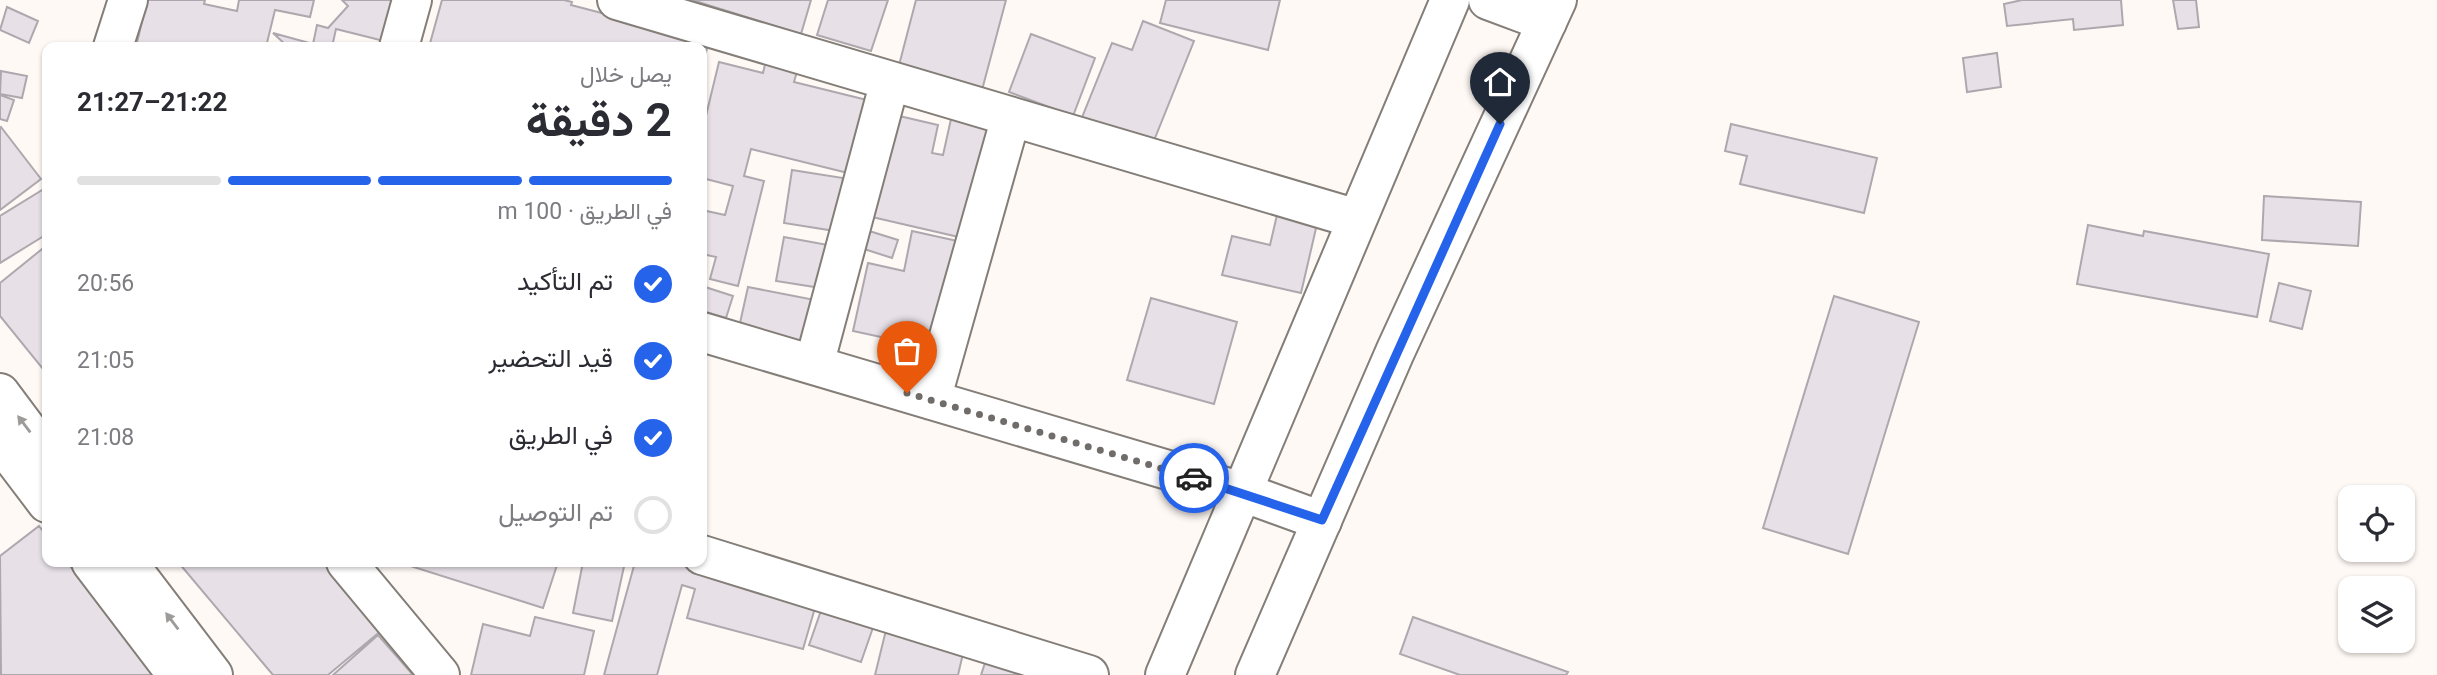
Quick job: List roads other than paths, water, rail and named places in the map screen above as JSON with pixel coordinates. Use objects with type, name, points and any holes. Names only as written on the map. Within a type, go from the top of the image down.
[{"type":"street","points":[[115,42],[128,0]]},
{"type":"street","points":[[400,42],[412,0]]},
{"type":"street","points":[[617,0],[1357,219]]},
{"type":"street","points":[[1165,675],[1450,0]]},
{"type":"street","points":[[1255,675],[1395,352],[1552,11],[1488,0]]},
{"type":"street","points":[[814,365],[890,81]]},
{"type":"street","points":[[930,400],[1011,117]]},
{"type":"street","points":[[707,333],[1242,492],[1322,520]]},
{"type":"street","points":[[0,393],[42,449]]},
{"type":"street","points":[[0,441],[42,495]]},
{"type":"street","points":[[707,557],[1089,675]]},
{"type":"street","points":[[95,567],[177,675]]},
{"type":"street","points":[[131,567],[213,675]]},
{"type":"street","points":[[350,567],[440,675]]}]
